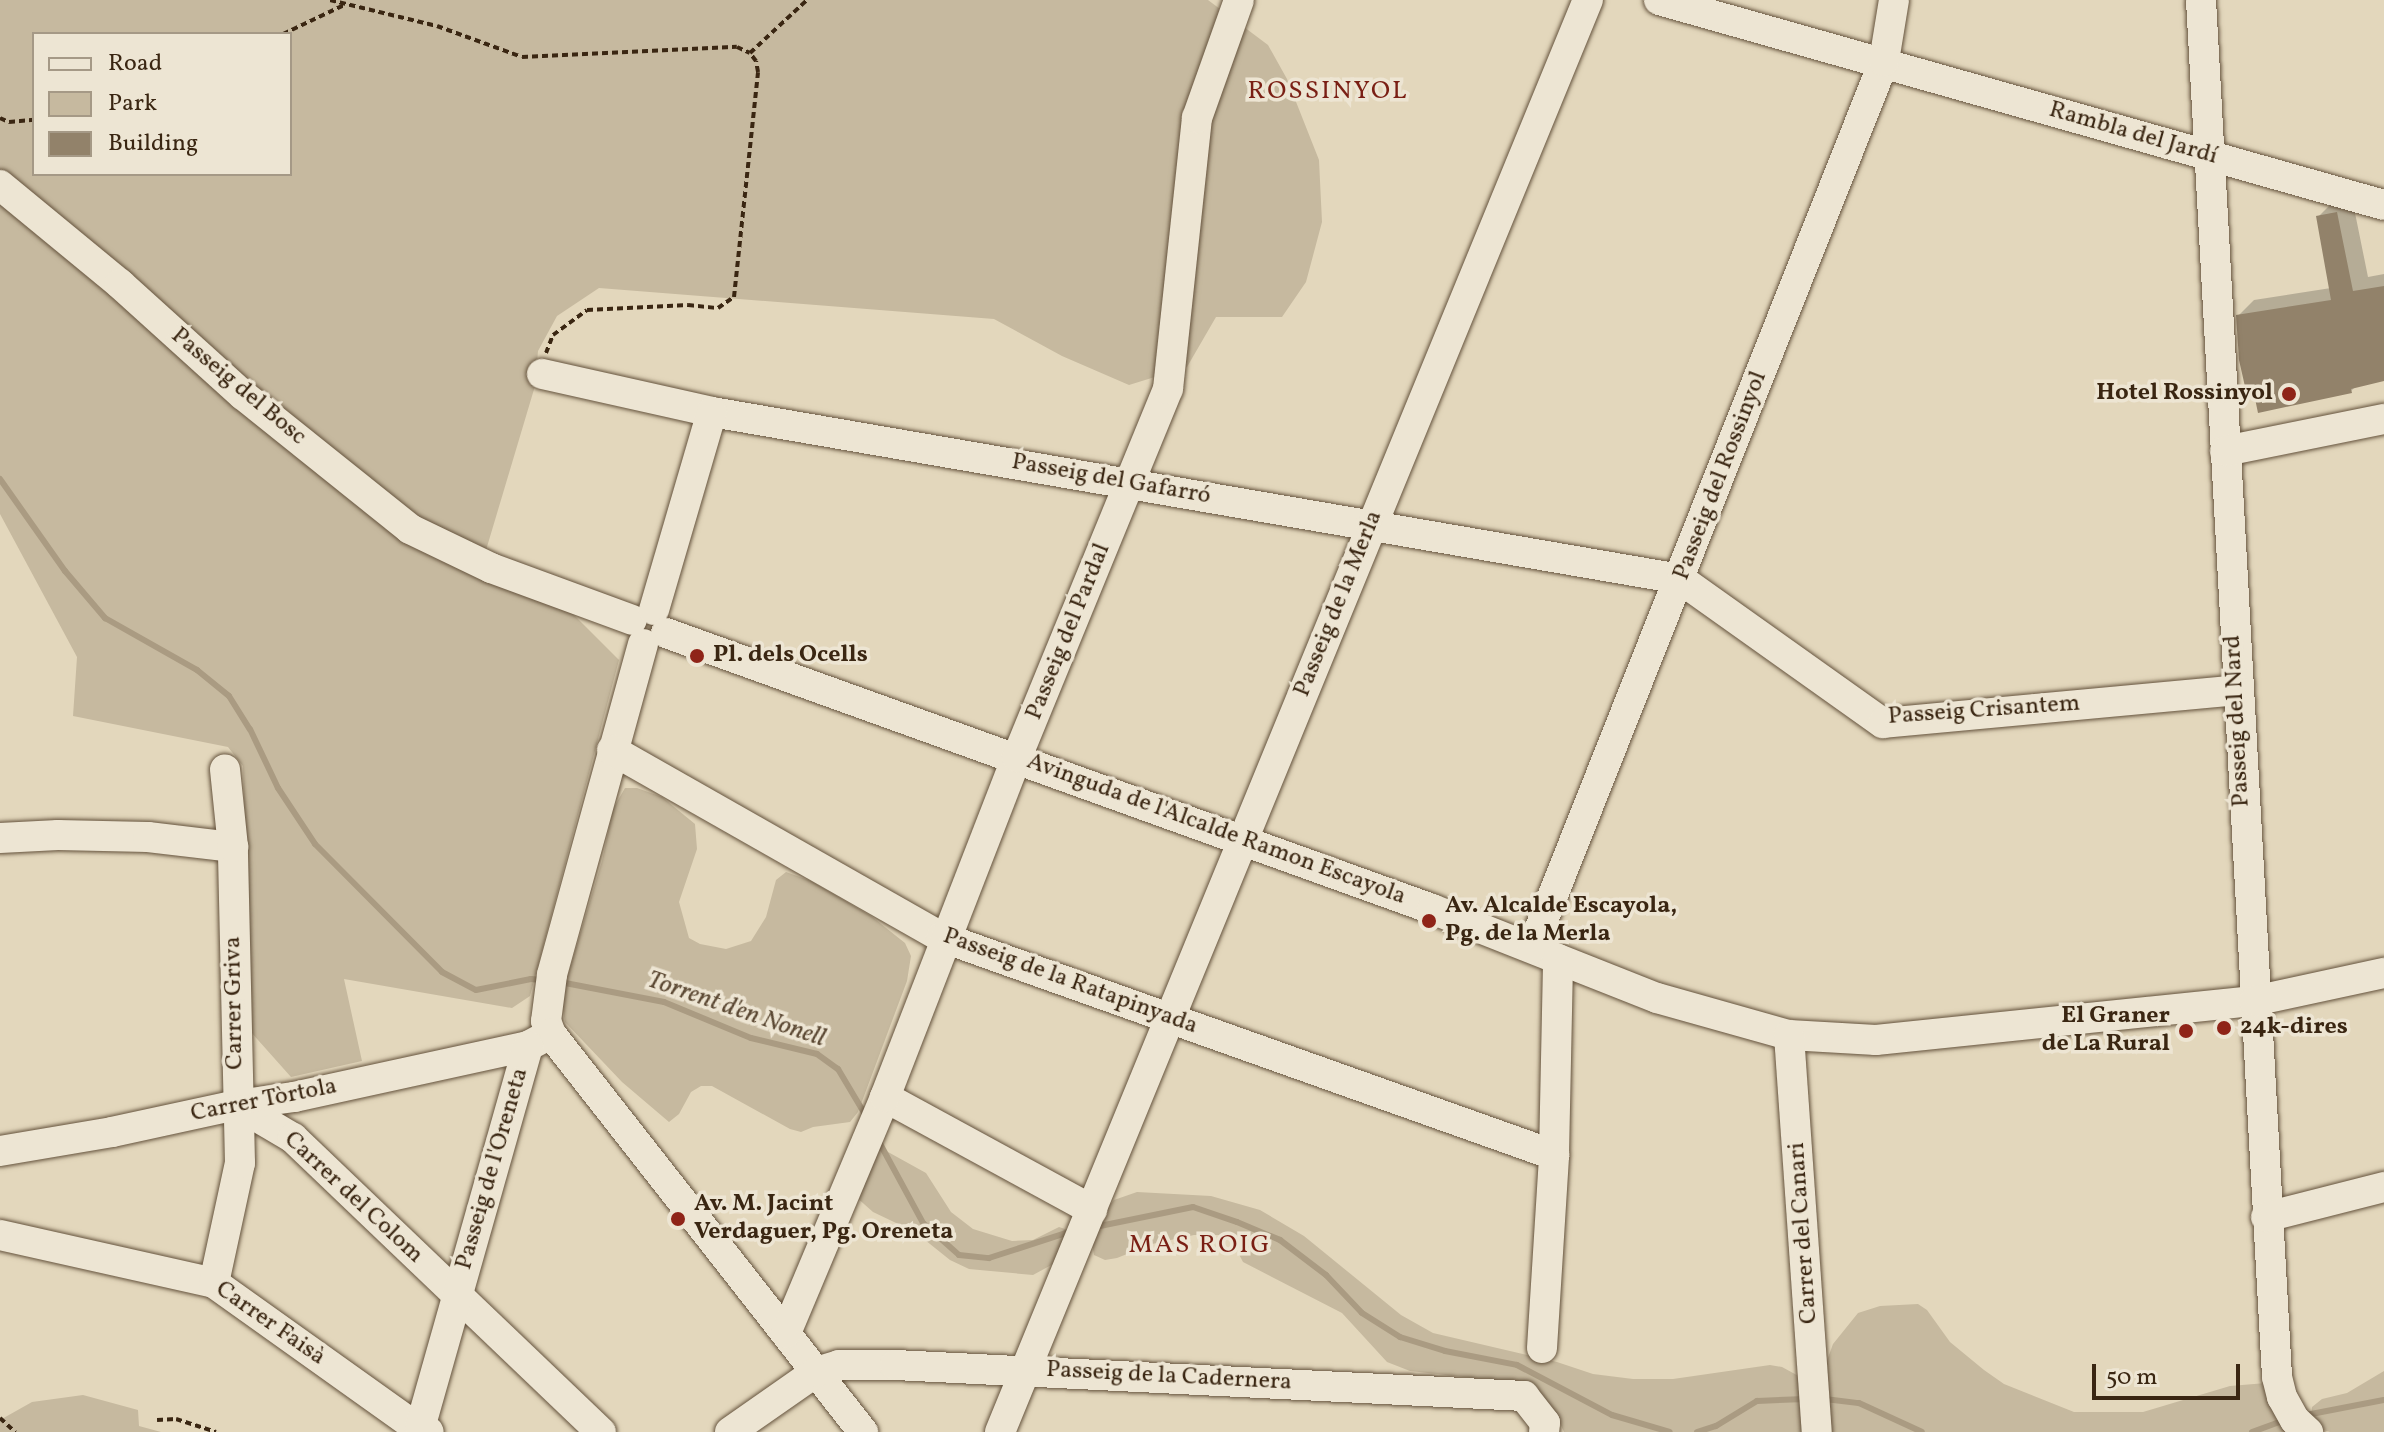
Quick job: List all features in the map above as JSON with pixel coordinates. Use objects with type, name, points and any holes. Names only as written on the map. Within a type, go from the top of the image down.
[{"type":"street","name":"Passeig del Pardal","points":[[786,1333],[885,1097],[1017,757],[1168,389],[1197,118],[1239,0]]},
{"type":"street","name":"Passeig de la Merla","points":[[1000,1432],[1588,0]]},
{"type":"street","name":"Rambla del Jardí","points":[[1659,0],[1884,61],[2384,205]]},
{"type":"street","name":"Passeig del Rossinyol","points":[[1545,954],[1680,579],[1884,61],[1894,0]]},
{"type":"street","name":"Passeig del Nard","points":[[2201,0],[2236,690],[2277,1377],[2282,1397],[2295,1420],[2308,1432]]},
{"type":"street","name":"Passeig del Bosc","points":[[0,185],[120,284],[243,395],[394,517],[410,529],[491,568]]},
{"type":"street","name":"Passeig del Gafarró","points":[[542,374],[712,412],[1680,579]]},
{"type":"street","name":"Passeig de l'Oreneta","points":[[425,1430],[458,1295],[546,1021],[550,983],[612,750],[712,412]]},
{"type":"street","points":[[2225,451],[2384,419]]},
{"type":"street","name":"Avinguda de l'Alcalde Ramon Escayola","points":[[491,568],[1243,840],[1657,998],[1789,1035],[1876,1040],[2254,1001],[2384,973]]},
{"type":"street","name":"Passeig Crisantem","points":[[1680,579],[1883,723],[2236,690]]},
{"type":"street","name":"Passeig de la Ratapinyada","points":[[612,750],[947,939],[1554,1155]]},
{"type":"street","name":"Carrer Griva","points":[[214,1283],[240,1163],[233,847],[225,769]]},
{"type":"street","points":[[0,838],[58,835],[148,837],[233,847]]},
{"type":"street","points":[[1542,1348],[1554,1155],[1545,954]]},
{"type":"street","name":"Carrer del Canari","points":[[1789,1035],[1817,1431]]},
{"type":"street","points":[[539,1040],[786,1333],[863,1432]]},
{"type":"street","name":"Carrer Tòrtola","points":[[0,1151],[112,1132],[237,1105],[294,1097],[539,1040]]},
{"type":"street","points":[[885,1097],[1092,1210]]},
{"type":"street","name":"Carrer del Colom","points":[[237,1105],[293,1138],[601,1432]]},
{"type":"street","points":[[2266,1217],[2384,1187]]},
{"type":"street","name":"Carrer Faisà","points":[[0,1235],[214,1283],[425,1430]]},
{"type":"street","name":"Passeig de la Cadernera","points":[[816,1372],[839,1365],[1027,1368],[1524,1396],[1545,1423],[1544,1432]]},
{"type":"street","points":[[730,1432],[816,1372]]},
{"type":"path","points":[[330,0],[437,26],[522,57],[737,47],[750,53],[758,72],[734,297],[718,308],[688,305],[587,310],[553,335],[542,374]]},
{"type":"path","points":[[750,53],[807,0]]},
{"type":"path","points":[[287,32],[346,4]]},
{"type":"path","points":[[0,118],[9,122],[32,120]]},
{"type":"path","points":[[0,1418],[15,1432]]},
{"type":"path","points":[[157,1420],[176,1419],[216,1432]]},
{"type":"green space","points":[[0,0],[1208,0],[1268,45],[1287,79],[1319,160],[1322,222],[1306,282],[1282,317],[1216,317],[1187,367],[1129,385],[1062,356],[994,319],[599,288],[557,316],[538,351],[535,386],[478,577],[565,606],[619,660],[530,996],[512,1008],[344,979],[362,1061],[291,1077],[251,1032],[243,766],[228,747],[73,716],[77,657],[0,514]]},
{"type":"green space","points":[[625,788],[637,788],[662,797],[695,824],[697,849],[679,902],[689,938],[700,944],[726,949],[751,941],[766,917],[776,880],[786,872],[811,881],[871,916],[905,943],[911,956],[907,981],[858,1112],[850,1122],[813,1127],[801,1132],[712,1086],[701,1086],[691,1092],[679,1114],[669,1122],[622,1082],[565,1022],[561,998],[602,861],[613,809]]},
{"type":"green space","points":[[879,1147],[926,1173],[951,1212],[973,1229],[1012,1241],[1033,1240],[1059,1227],[1071,1231],[1055,1263],[1033,1275],[969,1269],[950,1260],[915,1232],[873,1212],[855,1196]]},
{"type":"green space","points":[[1137,1192],[1211,1196],[1260,1210],[1304,1236],[1401,1315],[1433,1333],[1557,1362],[1593,1374],[1633,1379],[1673,1379],[1770,1365],[1782,1367],[1804,1379],[1824,1369],[1833,1344],[1858,1313],[1880,1306],[1918,1304],[1927,1310],[1950,1342],[2004,1384],[2074,1412],[2143,1412],[2230,1386],[2266,1383],[2291,1432],[1564,1432],[1559,1421],[1526,1384],[1410,1371],[1387,1362],[1342,1313],[1243,1262],[1231,1239],[1219,1235],[1194,1235],[1152,1244],[1117,1258],[1105,1260],[1094,1255],[1092,1243],[1106,1209],[1114,1200]]},
{"type":"green space","points":[[2384,1371],[2384,1432],[2330,1432],[2320,1429],[2311,1419],[2312,1407],[2322,1399],[2347,1393]]},
{"type":"green space","points":[[83,1395],[138,1410],[139,1426],[161,1432],[0,1432],[0,1420],[32,1402]]},
{"type":"building","points":[[2337,212],[2353,291],[2384,286],[2384,381],[2351,389],[2352,393],[2258,413],[2253,389],[2246,391],[2239,360],[2236,315],[2331,300],[2316,216]]},
{"type":"waterway","name":"Torrent d'en Nonell","points":[[0,479],[65,571],[105,618],[197,670],[229,696],[250,729],[278,788],[315,844],[442,972],[476,990],[531,979],[541,980]]},
{"type":"waterway","name":"Torrent d'en Nonell","points":[[560,982],[664,1002],[751,1038],[817,1054],[838,1069],[866,1116]]},
{"type":"waterway","name":"Torrent d'en Nonell","points":[[878,1140],[923,1223],[959,1255],[989,1258],[1072,1231]]},
{"type":"waterway","name":"Torrent d'en Nonell","points":[[1095,1227],[1193,1207],[1237,1222],[1280,1240],[1326,1275],[1362,1313],[1400,1337],[1445,1351],[1517,1365],[1612,1415],[1670,1432]]},
{"type":"waterway","name":"Torrent d'en Nonell","points":[[1697,1432],[1716,1426],[1757,1401],[1805,1399]]},
{"type":"waterway","name":"Torrent d'en Nonell","points":[[1825,1399],[1859,1403],[1922,1432]]},
{"type":"waterway","name":"Torrent d'en Nonell","points":[[2306,1415],[2384,1400]]},
{"type":"waterway","name":"Torrent d'en Nonell","points":[[2252,1432],[2282,1421]]},
{"type":"place","name":"Hotel Rossinyol","points":[[2289,394]]},
{"type":"place","name":"Pl. dels Ocells","points":[[697,656]]},
{"type":"place","name":"Av. Alcalde Escayola, Pg. de la Merla","points":[[1429,921]]},
{"type":"place","name":"24k-dires","points":[[2224,1028]]},
{"type":"place","name":"El Graner de La Rural","points":[[2186,1031]]},
{"type":"place","name":"Av. M. Jacint Verdaguer, Pg. Oreneta","points":[[678,1219]]},
{"type":"district","name":"ROSSINYOL","points":[[1328,92]]},
{"type":"district","name":"MAS ROIG","points":[[1200,1246]]}]
